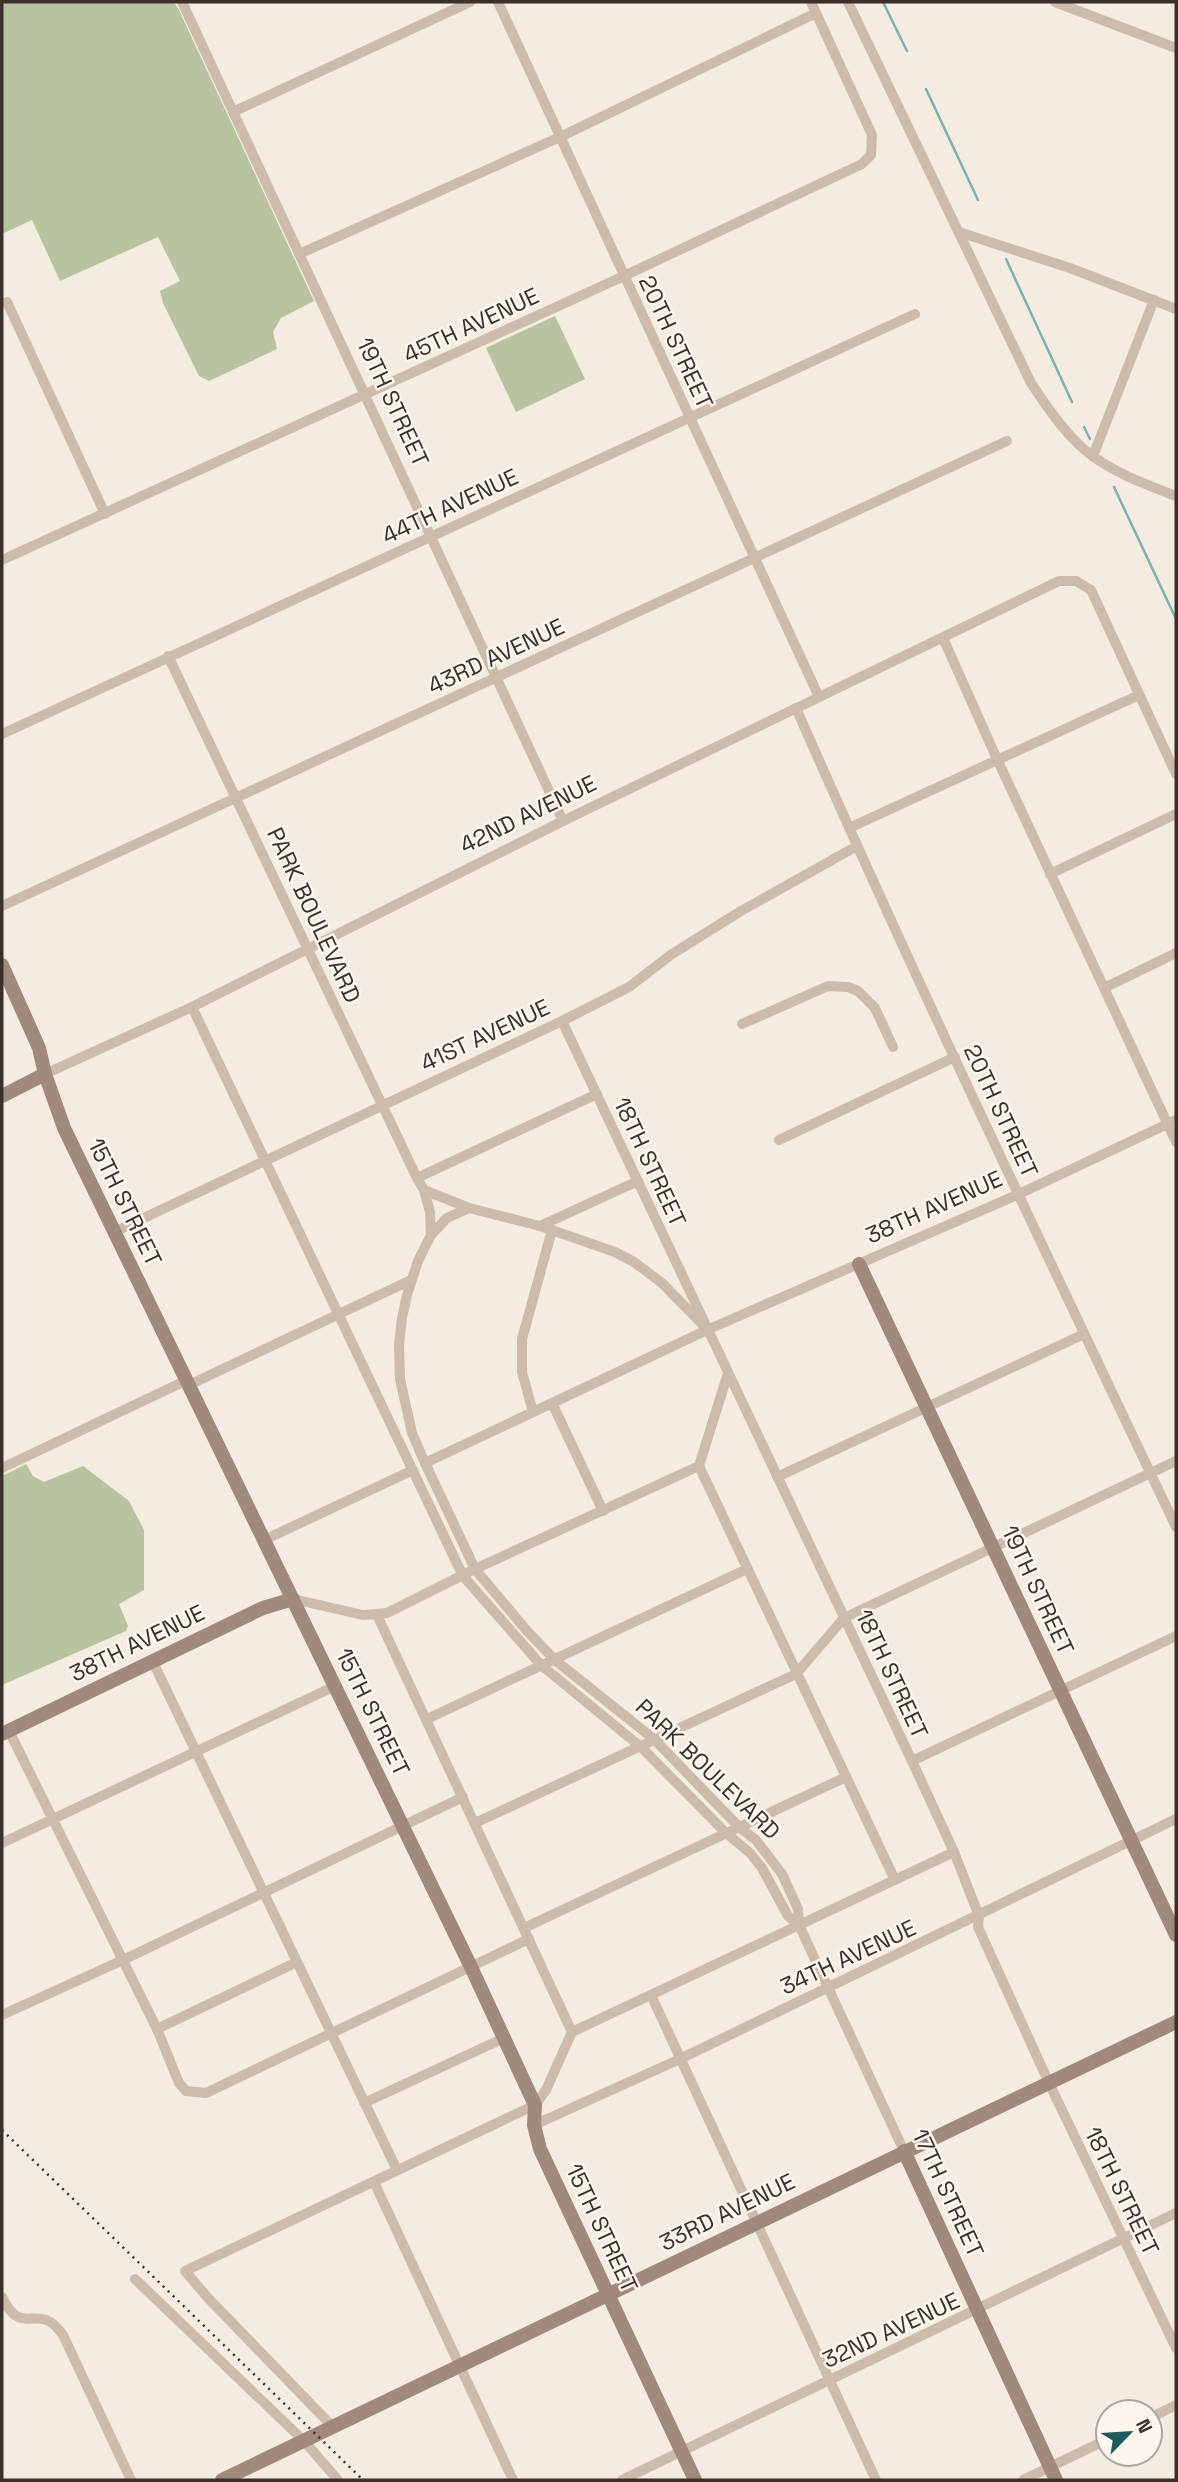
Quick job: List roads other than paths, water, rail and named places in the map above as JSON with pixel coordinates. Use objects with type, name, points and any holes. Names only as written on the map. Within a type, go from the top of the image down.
[{"type":"street","name":"19TH STREET","points":[[182,2],[563,821]]},
{"type":"street","points":[[233,112],[470,2]]},
{"type":"street","name":"20TH STREET","points":[[498,2],[819,697]]},
{"type":"street","points":[[299,254],[561,137],[816,13],[811,2]]},
{"type":"street","points":[[848,2],[1031,383],[1056,421],[1093,456],[1114,470],[1176,496]]},
{"type":"street","points":[[1055,2],[1176,48]]},
{"type":"street","name":"45TH AVENUE","points":[[2,560],[624,276],[862,164],[871,155],[873,142],[867,121],[816,13]]},
{"type":"street","points":[[959,232],[1070,268],[1176,309]]},
{"type":"street","points":[[1093,456],[1154,300]]},
{"type":"street","points":[[7,302],[105,513]]},
{"type":"street","name":"44TH AVENUE","points":[[2,734],[915,314]]},
{"type":"street","name":"43RD AVENUE","points":[[2,906],[1007,442]]},
{"type":"street","name":"42ND AVENUE","points":[[2,1096],[192,1007],[563,821],[1059,581],[1076,581],[1091,590],[1139,695]]},
{"type":"street","points":[[943,638],[1050,874],[1172,1122],[1176,1142]]},
{"type":"street","name":"PARK BOULEVARD","points":[[168,656],[381,1106],[424,1190],[430,1212],[430,1235]]},
{"type":"street","points":[[849,828],[1139,695],[1176,774]]},
{"type":"street","name":"20TH STREET","points":[[796,708],[1018,1194],[1176,1527]]},
{"type":"street","points":[[1050,874],[1176,814]]},
{"type":"street","name":"41ST AVENUE","points":[[114,1232],[629,987],[672,954],[741,911],[857,846]]},
{"type":"street","points":[[1104,988],[1176,953]]},
{"type":"street","name":"15TH STREET","points":[[2,965],[39,1048],[64,1128],[471,1967],[535,2105],[534,2125],[540,2149],[695,2480]]},
{"type":"street","points":[[742,1024],[828,986],[848,987],[858,991],[875,1008],[893,1047]]},
{"type":"street","points":[[192,1007],[385,1410],[425,1464]]},
{"type":"street","name":"18TH STREET","points":[[562,1021],[912,1761],[954,1852],[979,1916],[978,1927],[1049,2083],[1176,2348]]},
{"type":"street","points":[[779,1140],[955,1057]]},
{"type":"street","points":[[417,1178],[597,1094]]},
{"type":"street","name":"38TH AVENUE","points":[[425,1464],[707,1329],[1018,1194],[1172,1122]]},
{"type":"street","points":[[540,1226],[638,1181]]},
{"type":"street","points":[[424,1190],[469,1208],[540,1226],[606,1248],[634,1262],[662,1283],[707,1329]]},
{"type":"street","name":"PARK BOULEVARD","points":[[469,1208],[447,1218],[430,1235],[411,1280],[402,1318],[399,1361],[404,1398],[412,1433],[425,1464],[475,1569],[555,1660],[655,1740],[739,1827],[756,1840],[782,1874],[798,1909],[799,1925]]},
{"type":"street","points":[[533,1412],[522,1372],[522,1339],[552,1230]]},
{"type":"street","name":"19TH STREET","points":[[859,1264],[1176,1935]]},
{"type":"street","points":[[2,1468],[411,1280]]},
{"type":"street","points":[[777,1477],[1084,1334]]},
{"type":"street","points":[[728,1373],[699,1466],[895,1880]]},
{"type":"street","points":[[552,1403],[603,1511]]},
{"type":"street","name":"PARK BOULEVARD","points":[[385,1410],[463,1576],[541,1665],[640,1747],[756,1860],[774,1887],[788,1916],[799,1925]]},
{"type":"street","points":[[475,1823],[796,1674],[844,1618],[1176,1461]]},
{"type":"street","points":[[293,1599],[363,1615],[387,1613],[475,1569],[699,1466]]},
{"type":"street","points":[[264,1540],[413,1470]]},
{"type":"street","points":[[427,1719],[747,1569]]},
{"type":"street","name":"38TH AVENUE","points":[[6,1733],[263,1608],[293,1599]]},
{"type":"street","points":[[377,1615],[572,2032]]},
{"type":"street","points":[[912,1761],[1176,1636]]},
{"type":"street","points":[[152,1660],[397,2170]]},
{"type":"street","points":[[2,1843],[335,1686]]},
{"type":"street","points":[[6,1733],[123,1960],[179,2083],[186,2091],[206,2093],[529,1939]]},
{"type":"street","points":[[524,1928],[846,1777]]},
{"type":"street","points":[[2,2015],[463,1797]]},
{"type":"street","name":"34TH AVENUE","points":[[534,2125],[680,2059],[1176,1819]]},
{"type":"street","points":[[333,2427],[208,2298],[186,2271],[535,2105],[547,2090],[572,2032],[954,1852]]},
{"type":"street","name":"17TH STREET","points":[[799,1925],[1053,2474]]},
{"type":"street","points":[[156,2029],[297,1962]]},
{"type":"street","points":[[651,1995],[876,2480]]},
{"type":"street","name":"33RD AVENUE","points":[[222,2480],[1176,2022]]},
{"type":"street","points":[[365,2103],[504,2038]]},
{"type":"street","points":[[374,2182],[513,2480]]},
{"type":"street","name":"32ND AVENUE","points":[[622,2480],[1176,2213]]},
{"type":"street","points":[[135,2279],[304,2441],[338,2480]]},
{"type":"street","points":[[2,2297],[13,2316],[22,2320],[46,2318],[54,2323],[63,2335],[131,2480]]},
{"type":"street","points":[[1023,2480],[1053,2474],[1094,2448]]},
{"type":"waterway","points":[[883,2],[907,51]]},
{"type":"waterway","points":[[926,89],[978,200]]},
{"type":"waterway","points":[[1006,259],[1072,402]]},
{"type":"waterway","points":[[1084,427],[1090,439]]},
{"type":"waterway","points":[[1114,487],[1176,619]]},
{"type":"railway","points":[[2,2130],[363,2480]]}]
